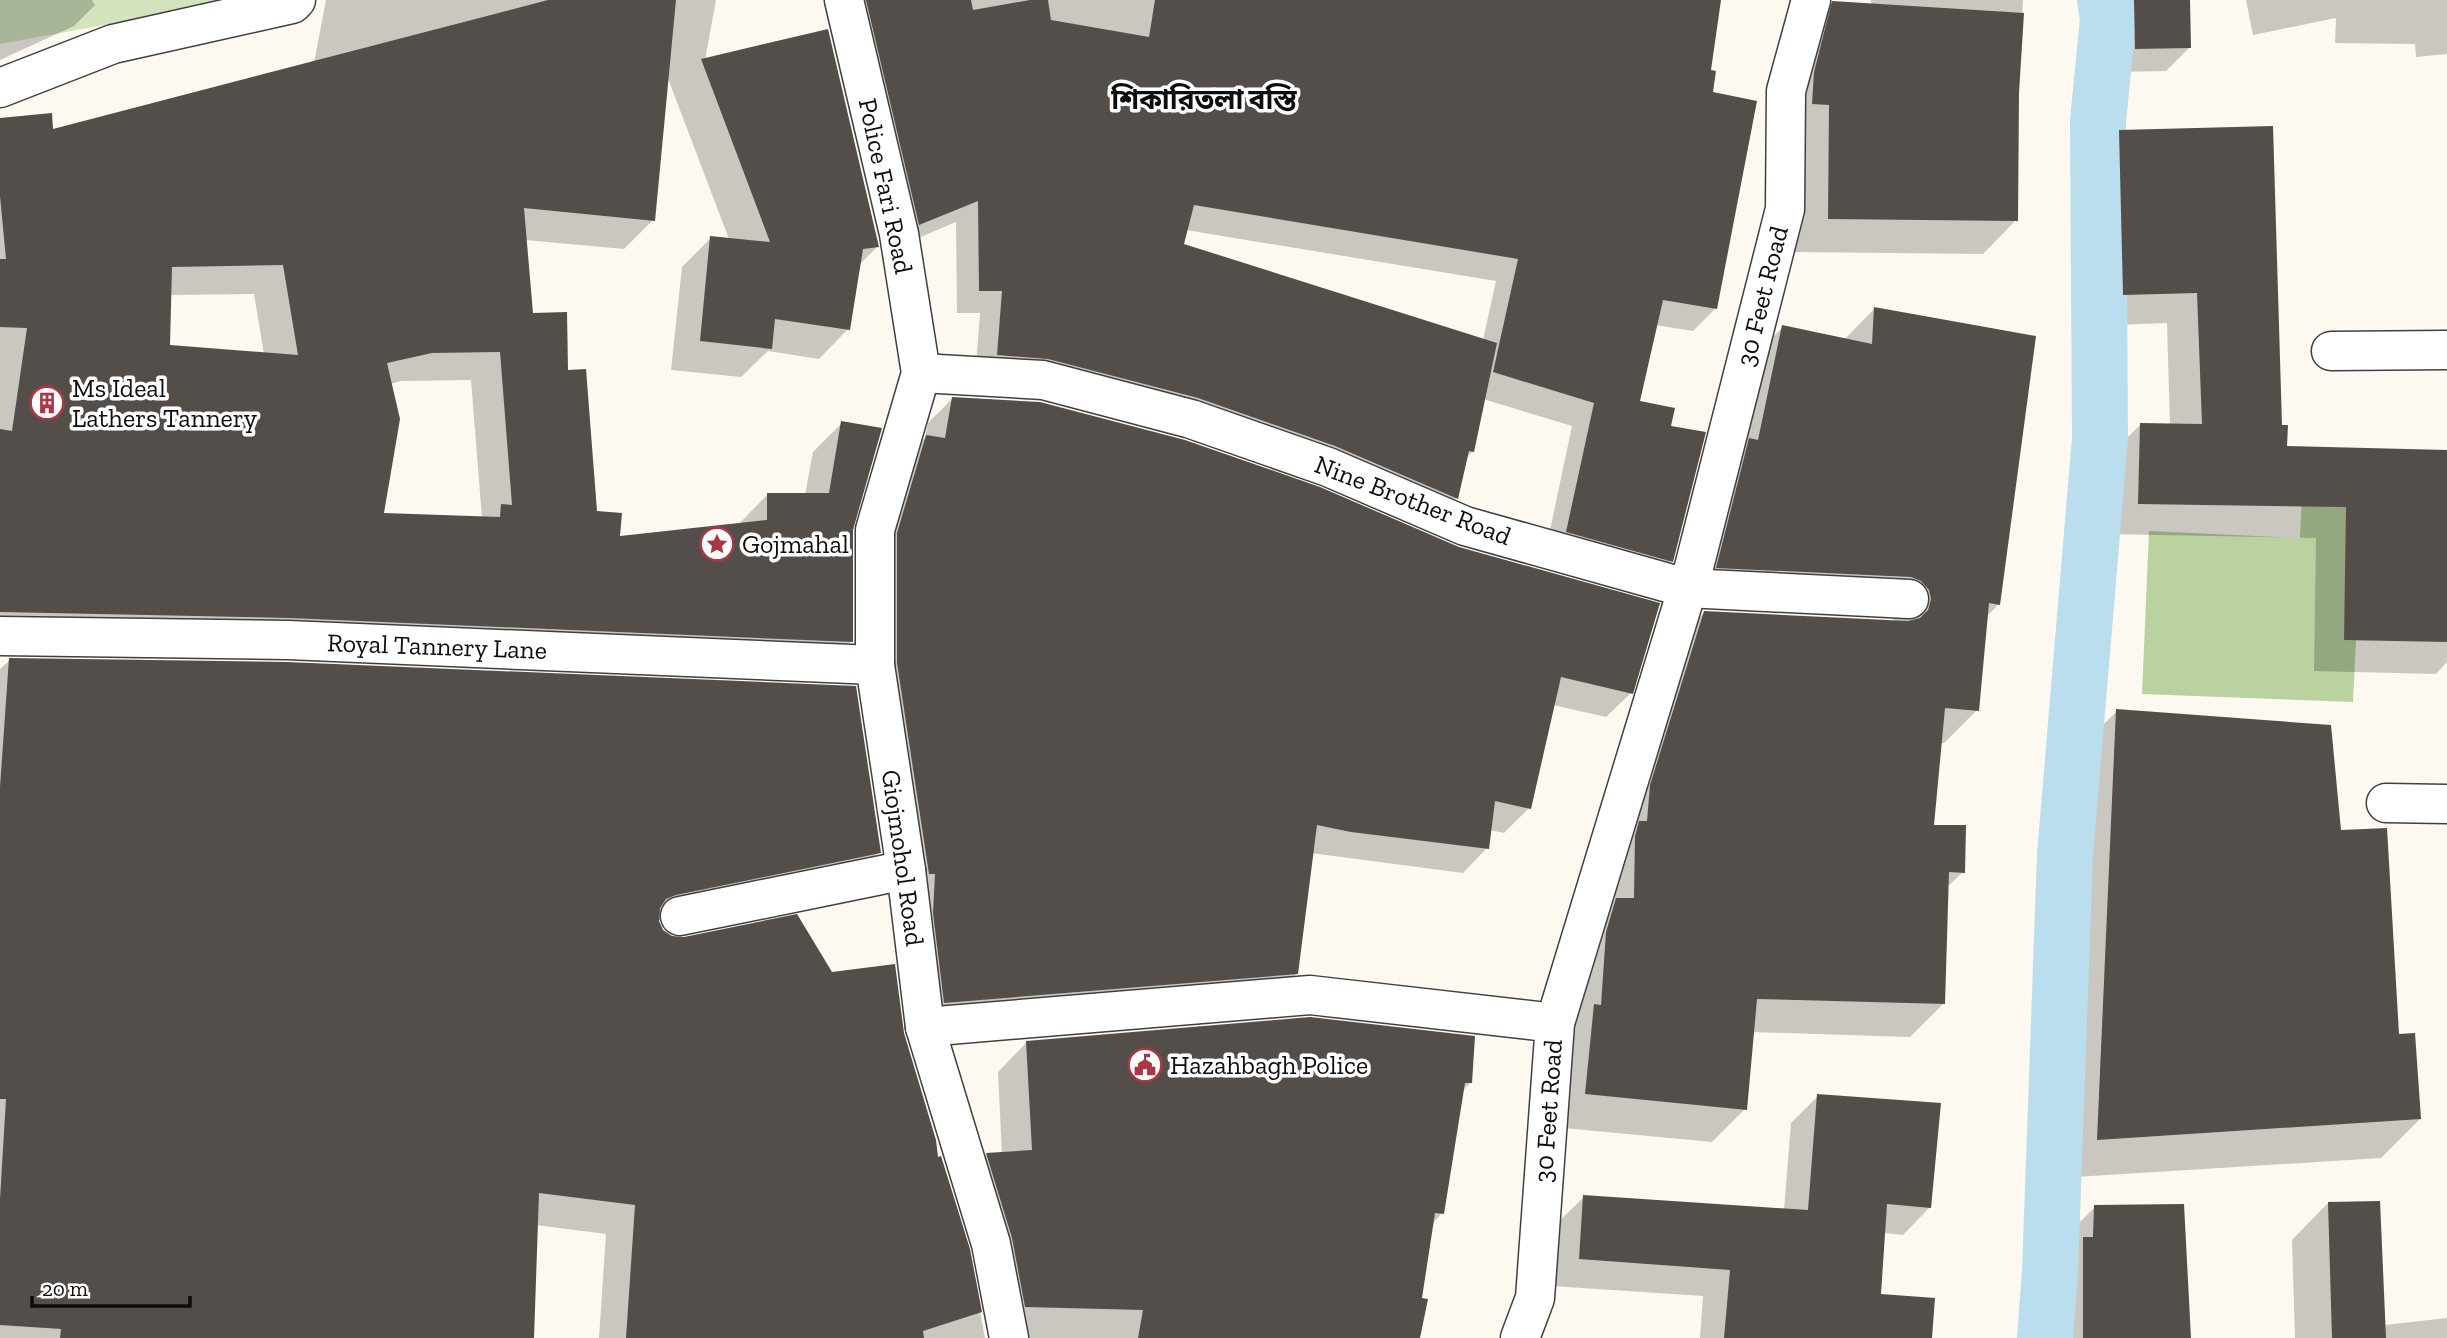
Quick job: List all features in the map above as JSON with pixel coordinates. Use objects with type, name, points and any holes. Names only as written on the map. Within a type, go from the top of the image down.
[{"type":"street","points":[[0,88],[113,44],[292,4],[296,0]]},
{"type":"street","name":"Police Fari Road","points":[[844,0],[899,234],[921,373]]},
{"type":"street","name":"30 Feet Road","points":[[1520,1338],[1535,1298],[1555,1023],[1697,554],[1784,209],[1786,91],[1811,0]]},
{"type":"street","points":[[2331,351],[2447,350]]},
{"type":"street","name":"Nine Brother Road","points":[[921,373],[1043,380],[1191,419],[1328,467],[1465,526],[1686,588],[1909,599]]},
{"type":"street","name":"Giojmohol Road","points":[[921,373],[875,530],[874,665],[906,870],[925,1027],[991,1244],[1009,1338]]},
{"type":"street","name":"Royal Tannery Lane","points":[[0,636],[288,640],[874,665]]},
{"type":"street","points":[[2386,803],[2447,804]]},
{"type":"street","points":[[680,916],[906,870]]},
{"type":"street","points":[[925,1027],[1310,995],[1555,1023]]},
{"type":"green space","points":[[0,0],[241,0],[0,44]]},
{"type":"green space","points":[[2304,449],[2365,452],[2353,702],[2142,694],[2149,531],[2300,538]]},
{"type":"building","points":[[548,0],[676,0],[655,221],[524,208],[533,313],[567,312],[568,370],[586,369],[597,511],[622,513],[620,536],[767,520],[767,493],[829,493],[841,421],[882,428],[853,530],[853,642],[289,618],[0,612],[0,429],[12,431],[27,328],[0,327],[0,259],[6,259],[0,196],[0,118],[52,113],[53,129]],"holes":[[[283,265],[298,355],[170,345],[172,267]],[[500,352],[512,505],[501,504],[500,517],[384,513],[400,419],[387,363],[432,353]]]},
{"type":"building","points":[[866,0],[971,0],[973,10],[1030,0],[1048,0],[1051,20],[1149,37],[1155,0],[1721,0],[1711,70],[1716,71],[1713,92],[1757,101],[1717,309],[1663,300],[1640,401],[1675,408],[1671,426],[1706,432],[1673,562],[1566,532],[1594,403],[1493,372],[1518,259],[1194,205],[1184,244],[1497,343],[1474,452],[1469,451],[1458,499],[1335,446],[1198,398],[1048,359],[997,355],[1002,291],[979,291],[978,201],[919,225]]},
{"type":"building","points":[[2134,0],[2190,0],[2191,48],[2135,49]]},
{"type":"building","points":[[1832,1],[2024,13],[2019,93],[2018,221],[1828,219],[1829,105],[1812,104],[1814,72]]},
{"type":"building","points":[[828,29],[879,247],[863,249],[850,330],[775,319],[772,349],[700,341],[710,236],[770,242],[701,59]]},
{"type":"building","points":[[2273,126],[2282,425],[2288,425],[2287,446],[2447,450],[2447,642],[2344,640],[2346,507],[2138,504],[2140,423],[2202,424],[2197,293],[2123,295],[2119,130]]},
{"type":"building","points":[[1874,307],[2036,336],[2000,605],[1989,603],[1979,711],[1945,708],[1934,825],[1966,825],[1965,873],[1949,872],[1945,1004],[1757,999],[1747,1110],[1585,1094],[1594,1004],[1601,1005],[1606,932],[1616,898],[1634,898],[1635,836],[1639,821],[1647,821],[1650,785],[1704,611],[1908,621],[1920,618],[1928,610],[1931,599],[1929,590],[1921,581],[1911,577],[1716,568],[1749,438],[1758,440],[1782,325],[1872,344]]},
{"type":"building","points":[[952,397],[1040,402],[1185,440],[1320,487],[1459,547],[1660,603],[1633,694],[1561,677],[1531,809],[1495,801],[1489,849],[1351,832],[1317,825],[1298,974],[944,1003],[933,913],[935,874],[929,874],[897,663],[897,533],[926,435],[945,438]]},
{"type":"building","points":[[9,658],[287,662],[856,686],[881,853],[676,895],[666,899],[660,908],[659,921],[663,930],[672,936],[684,937],[797,914],[832,972],[895,964],[904,1033],[936,1140],[938,1157],[941,1156],[970,1249],[982,1312],[923,1331],[924,1338],[626,1338],[635,1205],[539,1193],[534,1338],[60,1338],[61,1329],[0,1325],[0,1199],[6,1099],[0,1099],[0,787]]},
{"type":"building","points":[[2116,709],[2331,725],[2341,830],[2387,828],[2399,1034],[2415,1033],[2421,1119],[2097,1140]]},
{"type":"building","points":[[1310,1017],[1475,1036],[1472,1083],[1465,1083],[1444,1214],[1435,1213],[1422,1298],[1428,1299],[1420,1338],[1138,1338],[1143,1310],[1025,1307],[1012,1238],[986,1153],[1032,1150],[1026,1041]]},
{"type":"building","points":[[1817,1094],[1941,1103],[1931,1208],[1887,1204],[1881,1294],[1935,1298],[1932,1338],[1724,1338],[1730,1270],[1579,1259],[1583,1195],[1808,1210]]},
{"type":"building","points":[[2380,1201],[2386,1338],[2332,1338],[2328,1202]]},
{"type":"building","points":[[2184,1204],[2191,1338],[2083,1338],[2083,1237],[2093,1237],[2094,1205]]},
{"type":"waterway","points":[[2045,1338],[2050,1271],[2065,855],[2100,438],[2098,121],[2108,19],[2105,0]]},
{"type":"place","name":"Ms Ideal Lathers Tannery","points":[[47,403]]},
{"type":"place","name":"Gojmahal","points":[[717,544]]},
{"type":"place","name":"Hazahbagh Police","points":[[1145,1065]]},
{"type":"district","name":"শিকারিতলা বস্তি","points":[[1204,99]]}]
